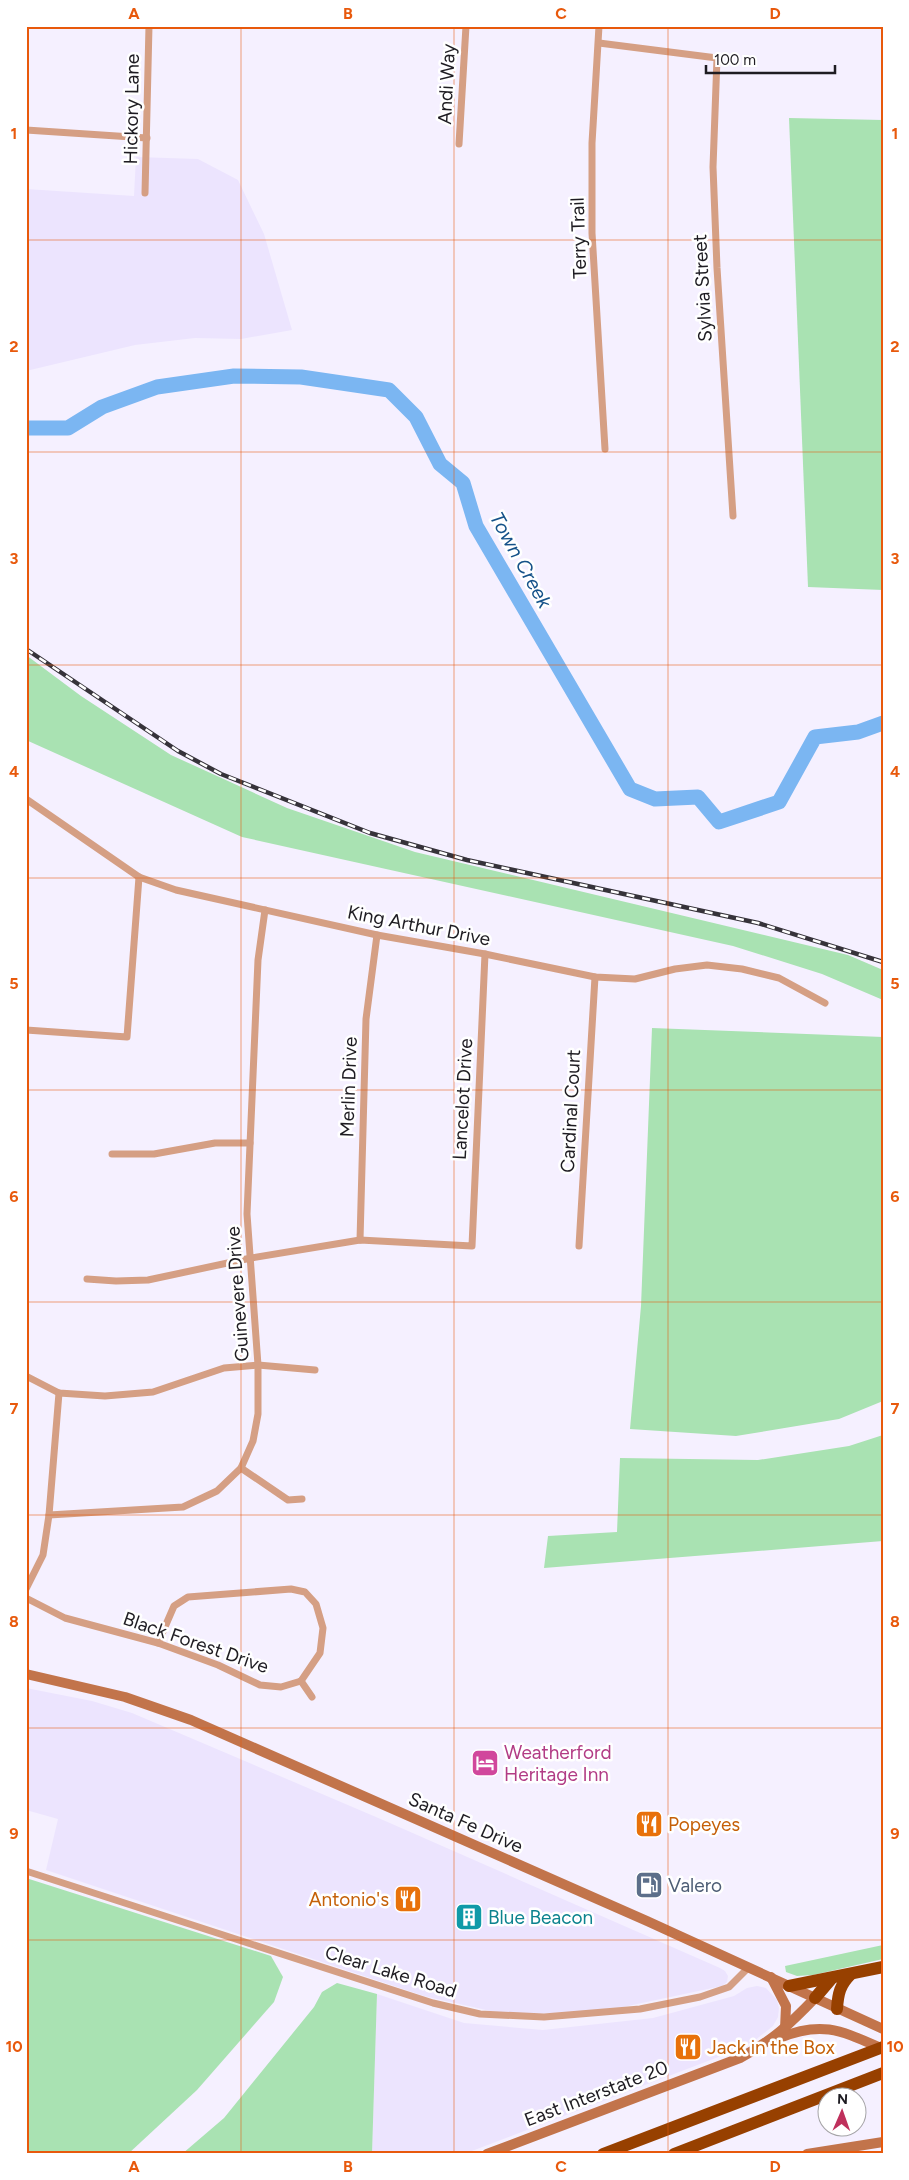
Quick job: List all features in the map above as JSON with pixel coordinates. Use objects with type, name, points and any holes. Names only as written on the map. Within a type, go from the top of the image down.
[{"type":"highway","points":[[789,1986],[883,1967]]},
{"type":"highway","points":[[837,2008],[838,1991],[842,1983],[851,1974]]},
{"type":"highway","points":[[815,1998],[832,1978]]},
{"type":"highway","points":[[603,2154],[883,2048]]},
{"type":"highway","points":[[674,2154],[883,2073]]},
{"type":"main road","name":"Santa Fe Drive","points":[[26,1674],[125,1696],[191,1720],[749,1967],[883,2029]]},
{"type":"main road","points":[[771,1977],[786,2006],[786,2029]]},
{"type":"main road","name":"East Interstate 20","points":[[487,2154],[740,2058],[786,2029],[815,1998]]},
{"type":"main road","points":[[764,2044],[798,2031],[816,2028],[832,2029],[883,2048]]},
{"type":"main road","points":[[807,2154],[883,2142]]},
{"type":"street","name":"Hickory Lane","points":[[145,193],[149,26]]},
{"type":"street","name":"Andi Way","points":[[459,144],[466,26]]},
{"type":"street","name":"Terry Trail","points":[[599,26],[592,142],[592,233],[605,449]]},
{"type":"street","name":"Sylvia Street","points":[[599,43],[717,58],[714,168],[716,259],[732,516]]},
{"type":"street","points":[[26,130],[146,138]]},
{"type":"street","name":"King Arthur Drive","points":[[26,799],[139,876],[176,890],[377,935],[485,954],[594,977],[635,979],[675,969],[707,965],[742,969],[779,978],[825,1003]]},
{"type":"street","points":[[26,1030],[127,1037],[139,876]]},
{"type":"street","name":"Guinevere Drive","points":[[49,1515],[183,1506],[217,1491],[241,1468],[253,1441],[258,1414],[258,1365],[247,1214],[258,960],[266,910]]},
{"type":"street","name":"Merlin Drive","points":[[360,1240],[366,1019],[377,935]]},
{"type":"street","name":"Lancelot Drive","points":[[360,1240],[472,1246],[485,954]]},
{"type":"street","name":"Cardinal Court","points":[[579,1246],[594,977]]},
{"type":"street","points":[[112,1154],[154,1154],[215,1143],[250,1143]]},
{"type":"street","points":[[87,1279],[116,1282],[148,1280],[251,1258],[360,1240]]},
{"type":"street","points":[[26,1376],[59,1393],[105,1396],[153,1392],[224,1368],[258,1365],[315,1370]]},
{"type":"street","points":[[26,1589],[43,1555],[49,1515],[59,1393]]},
{"type":"street","points":[[241,1468],[288,1500],[302,1499]]},
{"type":"street","points":[[158,1643],[174,1606],[188,1597],[291,1589],[305,1592],[316,1604],[323,1628],[320,1652],[301,1681],[312,1698]]},
{"type":"street","name":"Black Forest Drive","points":[[26,1598],[65,1618],[158,1643],[218,1665],[260,1684],[281,1686],[301,1681]]},
{"type":"street","name":"Clear Lake Road","points":[[26,1871],[433,2003],[480,2014],[544,2017],[640,2009],[700,1997],[729,1987],[749,1967]]},
{"type":"shaded area","points":[[136,157],[198,159],[238,180],[264,234],[292,330],[241,339],[195,338],[135,345],[26,371],[26,189],[134,196]]},
{"type":"shaded area","points":[[26,1688],[92,1701],[132,1713],[383,1820],[720,1968],[728,1976],[727,1982],[722,1986],[609,2010],[534,2014],[495,2012],[424,1996],[46,1870],[58,1819],[26,1810]]},
{"type":"shaded area","points":[[757,1986],[766,1988],[777,2000],[779,2008],[778,2017],[773,2026],[754,2041],[729,2053],[464,2154],[372,2154],[377,1994],[464,2023],[543,2030],[653,2018],[734,1996],[747,1988]]},
{"type":"green space","points":[[789,118],[883,120],[883,590],[808,587]]},
{"type":"green space","points":[[26,655],[81,696],[171,755],[287,808],[415,852],[848,955],[883,970],[883,1000],[822,974],[733,946],[242,837],[26,740]]},
{"type":"green space","points":[[652,1028],[883,1037],[883,1401],[839,1419],[736,1436],[630,1429],[641,1306]]},
{"type":"green space","points":[[883,1435],[883,1541],[544,1568],[548,1536],[617,1532],[620,1458],[758,1460],[849,1446]]},
{"type":"green space","points":[[26,1878],[271,1956],[283,1977],[274,2002],[197,2090],[128,2154],[26,2154]]},
{"type":"green space","points":[[883,1945],[883,1959],[813,1975],[797,1976],[786,1972],[785,1966]]},
{"type":"green space","points":[[337,1983],[377,1994],[372,2154],[182,2154],[224,2118],[314,2007],[322,1992]]},
{"type":"waterway","name":"Town Creek","points":[[26,428],[68,428],[102,407],[157,387],[234,376],[301,377],[389,390],[416,417],[440,464],[463,483],[476,526],[630,789],[655,799],[698,797],[719,822],[779,802],[815,737],[858,732],[883,723]]},
{"type":"railway","points":[[26,649],[178,751],[221,774],[370,833],[467,860],[758,923],[883,962]]},
{"type":"place","name":"Weatherford Heritage Inn","points":[[485,1763]]},
{"type":"place","name":"Popeyes","points":[[649,1824]]},
{"type":"place","name":"Valero","points":[[649,1885]]},
{"type":"place","name":"Antonio's","points":[[408,1899]]},
{"type":"place","name":"Blue Beacon","points":[[469,1917]]},
{"type":"place","name":"Jack in the Box","points":[[688,2047]]}]
